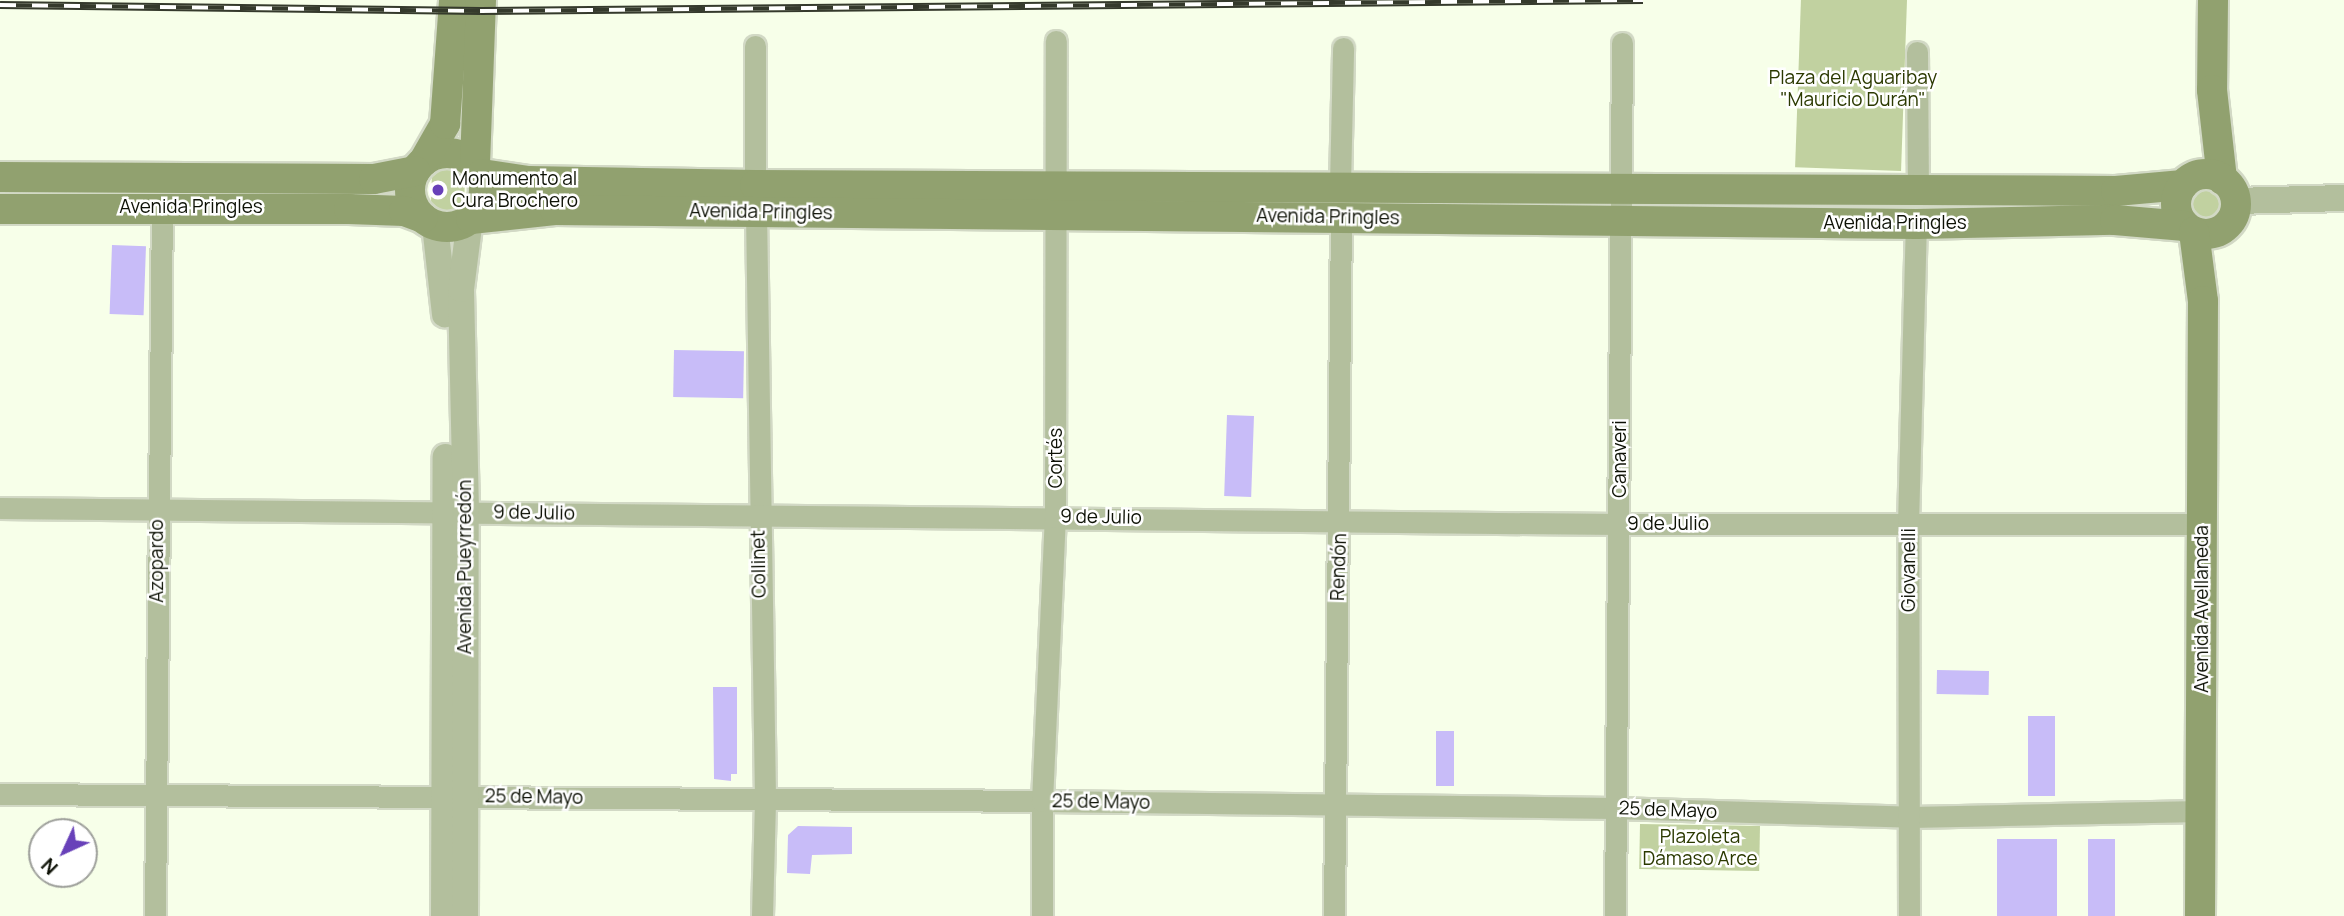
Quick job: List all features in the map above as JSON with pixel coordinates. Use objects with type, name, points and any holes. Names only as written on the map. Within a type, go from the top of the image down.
[{"type":"main road","points":[[454,0],[449,104],[439,140],[419,166],[411,196],[429,221],[447,227],[471,219],[484,198],[478,169],[481,0]]},
{"type":"main road","points":[[2212,90],[2187,181],[2176,210],[2189,229],[2214,233],[2224,229],[2231,221],[2229,190],[2212,90],[2213,0]]},
{"type":"main road","points":[[419,166],[456,153],[478,169]]},
{"type":"main road","name":"Avenida Pringles","points":[[0,177],[374,179],[419,166]]},
{"type":"main road","name":"Avenida Pringles","points":[[478,169],[528,181],[755,199]]},
{"type":"main road","points":[[2187,181],[2212,175],[2229,190]]},
{"type":"main road","name":"Avenida Pringles","points":[[471,219],[555,210],[755,199],[1058,200],[1339,185],[2116,191],[2187,181]]},
{"type":"main road","name":"Avenida Pringles","points":[[1058,200],[1341,217],[1916,224],[2115,220],[2189,229]]},
{"type":"main road","name":"Avenida Pringles","points":[[0,209],[162,206],[349,208],[404,211],[429,221]]},
{"type":"main road","name":"Avenida Avellaneda","points":[[2189,229],[2203,302],[2200,916]]},
{"type":"main road","name":"Avenida Avellaneda","points":[[2203,302],[2224,229]]},
{"type":"street","name":"Cortés","points":[[1042,916],[1042,801],[1055,517],[1058,200],[1056,41]]},
{"type":"street","name":"Canaveri","points":[[1615,916],[1622,43]]},
{"type":"street","name":"Collinet","points":[[755,46],[758,517],[765,801],[762,916]]},
{"type":"street","points":[[1339,185],[1343,48]]},
{"type":"street","points":[[1917,52],[1918,190]]},
{"type":"street","points":[[2229,190],[2344,198]]},
{"type":"street","name":"Azopardo","points":[[155,916],[156,510],[162,206]]},
{"type":"street","name":"Rendón","points":[[1334,916],[1332,806],[1340,521],[1341,217]]},
{"type":"street","name":"Avenida Pueyrredón","points":[[465,916],[455,795],[456,511],[461,289],[471,219]]},
{"type":"street","name":"Avenida Pueyrredón","points":[[429,221],[444,287],[456,511]]},
{"type":"street","name":"Giovanelli","points":[[1909,916],[1908,525],[1916,224]]},
{"type":"street","name":"9 de Julio","points":[[0,508],[456,511],[758,517],[1908,525],[2203,524]]},
{"type":"street","name":"25 de Mayo","points":[[0,794],[1042,801],[1614,808],[1910,817],[2201,811]]},
{"type":"street","name":"Avenida Pueyrredón","points":[[444,916],[455,795]]},
{"type":"green space","name":"Plaza del Aguaribay \"Mauricio Durán\"","points":[[1801,0],[1907,0],[1901,171],[1795,167]]},
{"type":"green space","points":[[446,163],[465,178],[464,204],[451,216],[442,215],[431,202],[432,172]]},
{"type":"green space","points":[[2207,187],[2219,192],[2224,204],[2219,216],[2207,221],[2195,216],[2190,204],[2195,192]]},
{"type":"green space","name":"Plazoleta Dámaso Arce","points":[[1640,824],[1760,826],[1759,871],[1639,869]]},
{"type":"building","points":[[112,245],[146,246],[144,315],[110,314]]},
{"type":"building","points":[[674,350],[744,351],[743,398],[673,397]]},
{"type":"building","points":[[1227,415],[1254,416],[1251,497],[1224,496]]},
{"type":"building","points":[[1937,670],[1989,671],[1989,695],[1937,694]]},
{"type":"building","points":[[713,687],[737,687],[737,774],[731,774],[731,781],[714,779]]},
{"type":"building","points":[[2028,716],[2055,716],[2055,796],[2028,796]]},
{"type":"building","points":[[1436,731],[1454,731],[1454,786],[1436,786]]},
{"type":"building","points":[[798,826],[852,827],[852,854],[812,855],[810,874],[787,873],[788,835]]},
{"type":"building","points":[[1997,839],[2057,839],[2057,916],[1997,916]]},
{"type":"building","points":[[2088,839],[2115,839],[2115,916],[2088,916]]},
{"type":"railway","points":[[0,5],[481,11],[1643,0]]},
{"type":"place","name":"Monumento al Cura Brochero","points":[[438,190]]}]
